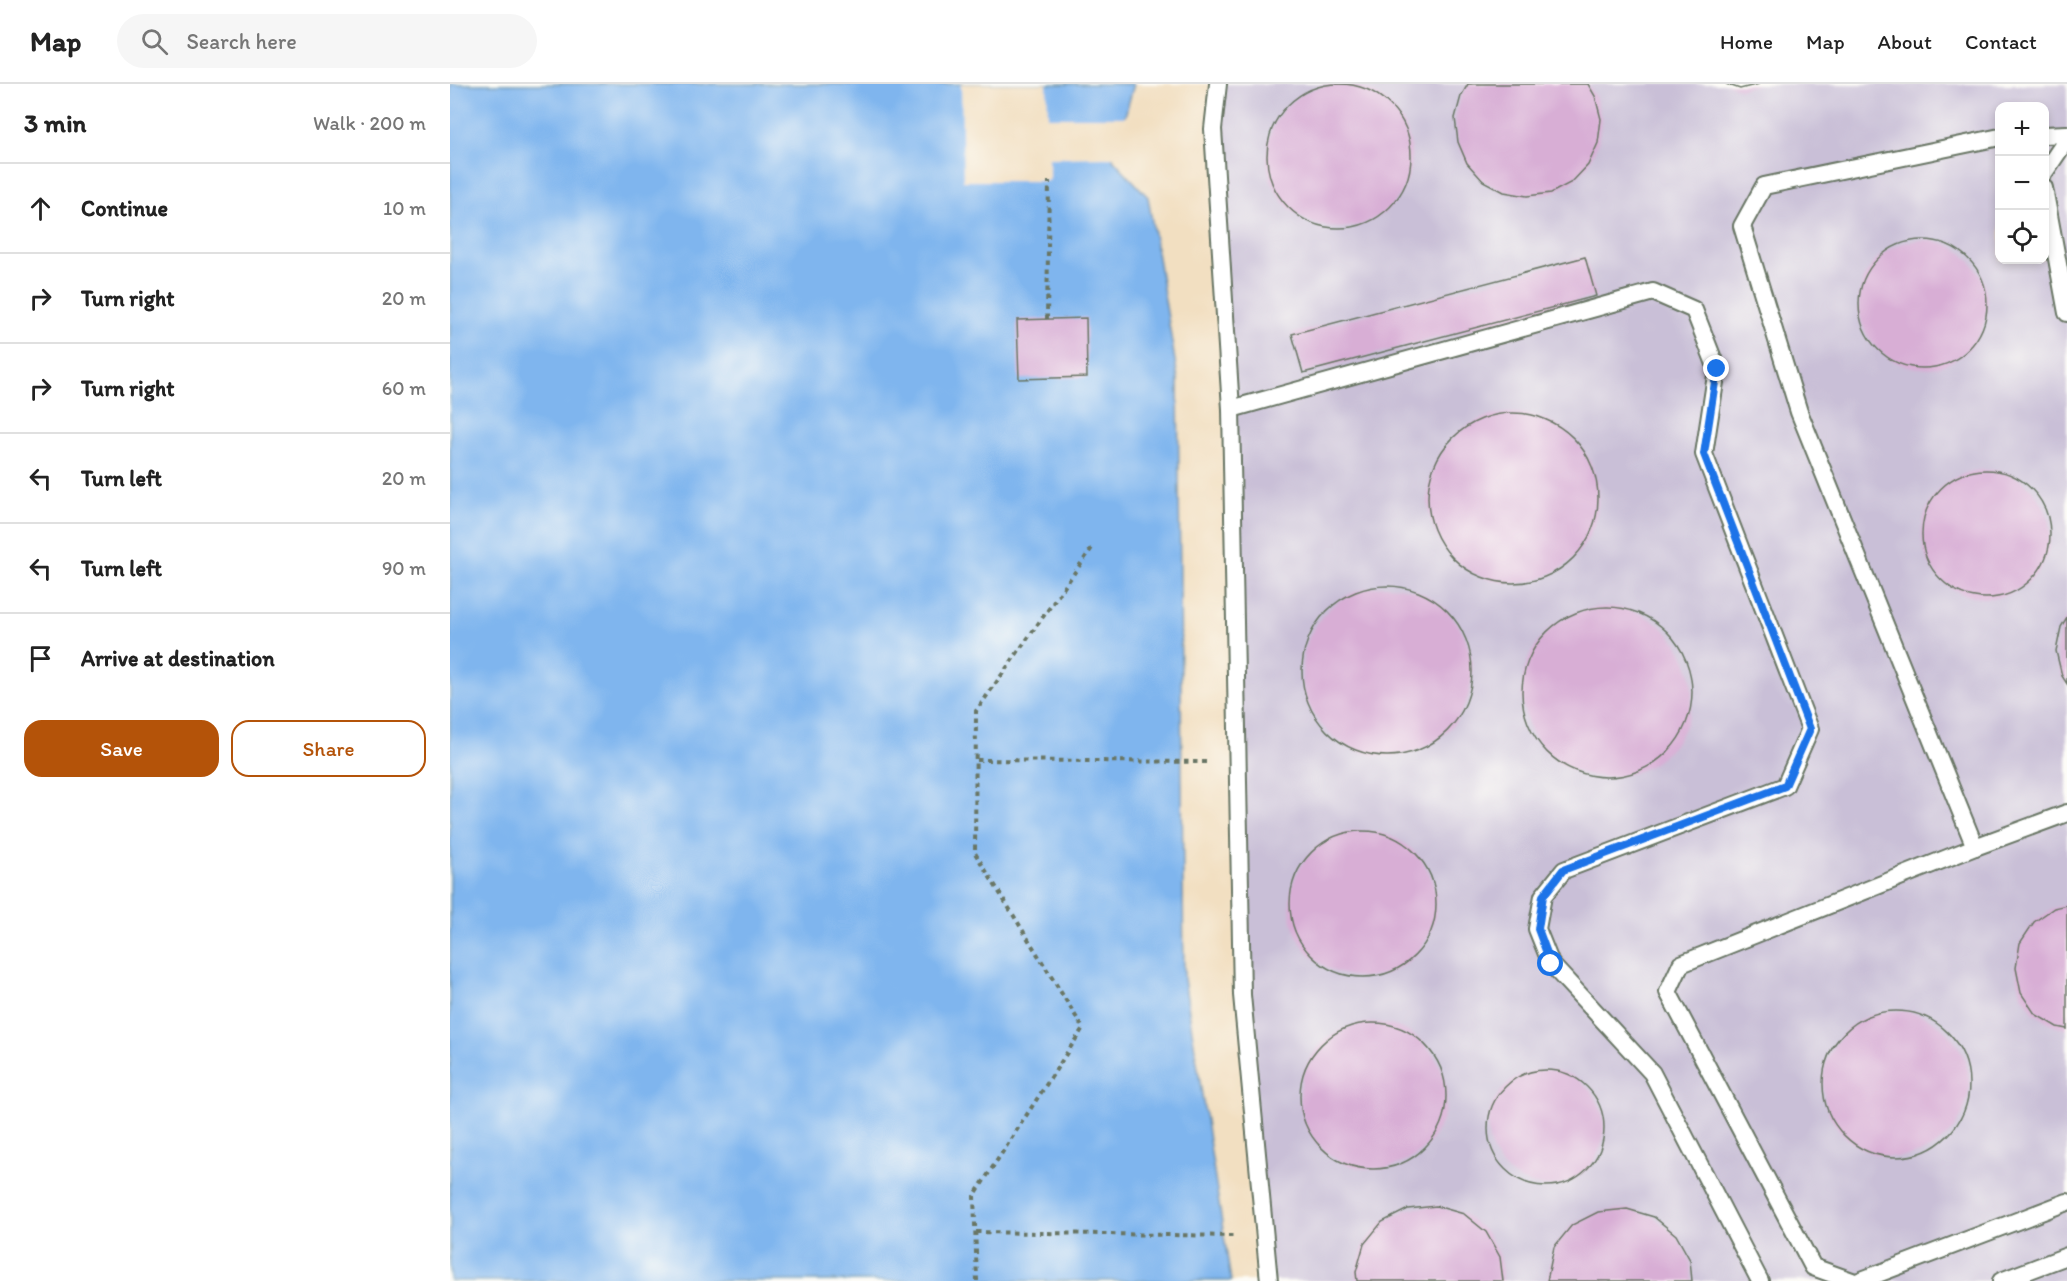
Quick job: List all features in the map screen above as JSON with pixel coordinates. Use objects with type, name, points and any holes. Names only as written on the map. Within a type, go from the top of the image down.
[{"type":"lane","points":[[1218,84],[1213,129],[1232,410],[1242,995],[1269,1281]]},
{"type":"lane","points":[[2049,135],[2067,134]]},
{"type":"lane","points":[[1975,847],[1799,412],[1742,226],[1764,186],[1995,138]]},
{"type":"lane","points":[[2049,166],[2067,139]]},
{"type":"lane","points":[[2048,210],[2067,313]]},
{"type":"lane","points":[[1232,410],[1653,292],[1694,310],[1717,369],[1704,454],[1810,729],[1785,786],[1563,870],[1543,896],[1538,929],[1551,964],[1652,1073],[1760,1281]]},
{"type":"lane","points":[[1852,1281],[1813,1267],[1668,992],[1681,964],[1975,847],[2067,813]]},
{"type":"lane","points":[[1859,1281],[2067,1202]]},
{"type":"lane","points":[[2001,1281],[2067,1256]]},
{"type":"path","points":[[1047,319],[1049,180]]},
{"type":"path","points":[[977,1281],[974,1196],[1083,1028],[975,854],[976,711],[1092,548]]},
{"type":"path","points":[[976,760],[1206,762]]},
{"type":"path","points":[[976,1232],[1235,1236]]},
{"type":"shaded area","points":[[1218,84],[2067,84],[2067,1281],[1269,1281],[1242,995]]},
{"type":"water","points":[[450,84],[1134,84],[1113,159],[1148,197],[1178,379],[1184,979],[1231,1281],[450,1281]]},
{"type":"pier","points":[[961,84],[1047,84],[1048,117],[1128,117],[1117,157],[1049,158],[1049,181],[963,181]]},
{"type":"building","points":[[1339,84],[1367,89],[1390,105],[1406,128],[1411,156],[1406,184],[1390,207],[1367,223],[1339,228],[1311,223],[1288,207],[1272,184],[1267,156],[1272,128],[1288,105],[1311,89]]},
{"type":"building","points":[[1468,84],[1588,84],[1595,96],[1601,119],[1598,143],[1588,165],[1572,182],[1551,193],[1527,196],[1504,192],[1483,181],[1467,163],[1458,142],[1455,118],[1461,96]]},
{"type":"building","points":[[1726,84],[1759,84],[1740,89]]},
{"type":"building","points":[[1923,240],[1947,245],[1968,259],[1982,280],[1987,304],[1982,328],[1968,349],[1947,363],[1923,368],[1899,363],[1878,349],[1864,328],[1859,304],[1864,280],[1878,259],[1899,245]]},
{"type":"building","points":[[1585,257],[1596,296],[1303,373],[1292,334]]},
{"type":"building","points":[[1086,318],[1087,377],[1019,379],[1017,320]]},
{"type":"building","points":[[1513,413],[1545,420],[1560,427],[1573,438],[1584,451],[1591,466],[1598,498],[1591,530],[1584,545],[1573,558],[1560,569],[1545,576],[1513,583],[1481,576],[1466,569],[1453,558],[1442,545],[1435,530],[1428,498],[1435,466],[1442,451],[1453,438],[1466,427],[1481,420]]},
{"type":"building","points":[[1986,470],[2010,475],[2031,489],[2045,510],[2050,534],[2045,558],[2031,579],[2010,593],[1986,598],[1962,593],[1941,579],[1927,558],[1922,534],[1927,510],[1941,489],[1962,475]]},
{"type":"building","points":[[1387,586],[1419,593],[1447,611],[1465,639],[1472,671],[1465,703],[1447,731],[1419,749],[1387,756],[1355,749],[1327,731],[1309,703],[1302,671],[1309,639],[1327,611],[1355,593]]},
{"type":"building","points":[[1607,607],[1639,614],[1667,632],[1685,660],[1692,692],[1685,724],[1667,752],[1639,770],[1607,777],[1575,770],[1547,752],[1529,724],[1522,692],[1529,660],[1547,632],[1575,614]]},
{"type":"building","points":[[2067,617],[2067,684],[2062,676],[2056,651],[2061,627]]},
{"type":"building","points":[[1363,831],[1391,837],[1414,853],[1430,876],[1436,904],[1430,932],[1414,955],[1391,971],[1363,977],[1335,971],[1312,955],[1296,932],[1290,904],[1296,876],[1312,853],[1335,837]]},
{"type":"building","points":[[2067,905],[2067,1029],[2057,1027],[2035,1014],[2021,993],[2016,968],[2020,943],[2034,922],[2054,908]]},
{"type":"building","points":[[1896,1011],[1924,1016],[1948,1032],[1964,1056],[1969,1084],[1964,1112],[1948,1136],[1924,1152],[1896,1157],[1868,1152],[1844,1136],[1828,1112],[1823,1084],[1828,1056],[1844,1032],[1868,1016]]},
{"type":"building","points":[[1373,1023],[1401,1029],[1424,1045],[1440,1068],[1446,1096],[1440,1124],[1424,1147],[1401,1163],[1373,1169],[1345,1163],[1322,1147],[1306,1124],[1300,1096],[1306,1068],[1322,1045],[1345,1029]]},
{"type":"building","points":[[1546,1070],[1568,1075],[1587,1087],[1599,1106],[1604,1128],[1599,1150],[1587,1169],[1568,1181],[1546,1186],[1524,1181],[1505,1169],[1493,1150],[1488,1128],[1493,1106],[1505,1087],[1524,1075]]},
{"type":"building","points":[[1436,1206],[1464,1214],[1486,1232],[1500,1257],[1503,1281],[1357,1281],[1356,1272],[1364,1244],[1382,1222],[1408,1209]]},
{"type":"building","points":[[1627,1209],[1654,1217],[1676,1235],[1690,1260],[1692,1281],[1547,1281],[1554,1247],[1572,1225],[1598,1212]]},
{"type":"route","points":[[1551,964],[1538,929],[1543,896],[1563,870],[1785,786],[1810,729],[1704,454],[1717,369]]}]
